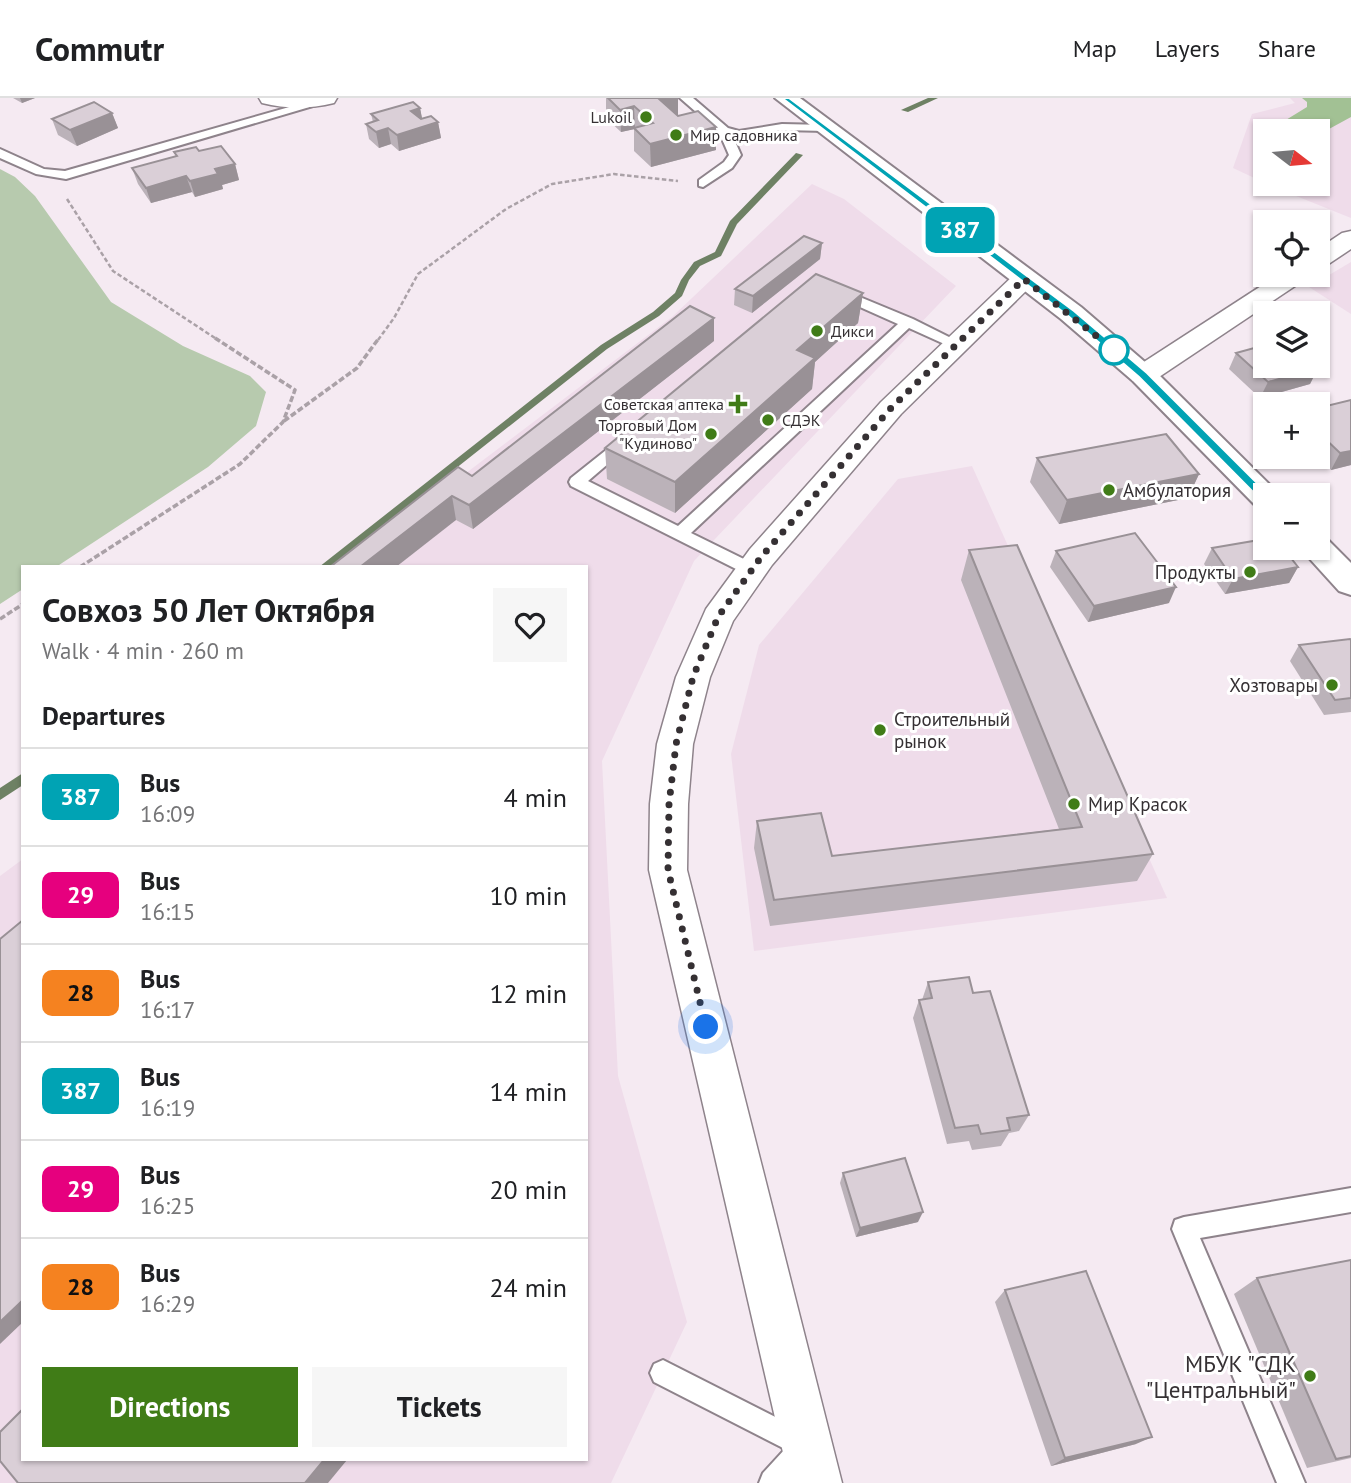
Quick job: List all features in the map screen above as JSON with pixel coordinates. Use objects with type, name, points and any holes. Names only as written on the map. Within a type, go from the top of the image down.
[{"type":"main road","points":[[786,98],[1071,313],[1143,375],[1253,485]]},
{"type":"main road","points":[[1327,560],[1351,583]]},
{"type":"street","points":[[270,98],[294,102],[325,99]]},
{"type":"street","points":[[1330,252],[1351,238]]},
{"type":"street","points":[[816,1483],[668,870],[669,804],[676,744],[693,677],[718,617],[752,570],[891,408],[1024,279]]},
{"type":"street","points":[[1143,375],[1277,287]]},
{"type":"lane","points":[[686,98],[724,130],[738,135],[782,127],[827,128]]},
{"type":"lane","points":[[0,153],[38,172],[53,176],[66,175],[325,99]]},
{"type":"lane","points":[[704,183],[728,165],[735,155],[724,130]]},
{"type":"lane","points":[[820,284],[956,344]]},
{"type":"lane","points":[[680,534],[908,323]]},
{"type":"lane","points":[[640,430],[577,482],[752,570]]},
{"type":"lane","points":[[1291,1483],[1184,1229],[1351,1200]]},
{"type":"lane","points":[[663,1373],[806,1446],[773,1483]]},
{"type":"path","points":[[83,565],[240,464],[283,422],[357,368],[394,318],[418,274],[506,209],[552,184],[614,174],[704,183]]},
{"type":"path","points":[[53,176],[113,271],[295,390],[283,422]]},
{"type":"path","points":[[0,619],[21,605]]},
{"type":"shaded area","points":[[1290,98],[1351,98],[1351,218],[1296,196],[1330,196],[1330,119],[1253,119],[1253,177],[1233,168],[1252,114],[1295,103]]},
{"type":"shaded area","points":[[812,184],[844,199],[956,286],[694,561],[602,761],[618,1076],[687,1322],[611,1483],[0,1483],[0,876],[21,860],[21,1461],[588,1461],[588,565],[345,565],[672,317]]},
{"type":"shaded area","points":[[1351,262],[1351,314],[1309,287],[1330,287],[1330,274]]},
{"type":"shaded area","points":[[972,466],[1167,898],[754,951],[731,754],[759,645],[898,479]]},
{"type":"green space","points":[[1302,98],[1351,98],[1351,117],[1330,128],[1330,119],[1288,119],[1307,107],[1307,102]]},
{"type":"green space","points":[[0,169],[15,177],[35,196],[111,302],[183,346],[250,376],[266,392],[256,426],[208,467],[59,565],[21,565],[21,590],[0,604]]},
{"type":"building","points":[[608,98],[665,98],[659,99],[678,116],[698,111],[716,127],[650,144],[634,128],[653,123],[634,106],[620,110]]},
{"type":"building","points":[[94,102],[112,113],[70,130],[52,119]]},
{"type":"building","points":[[413,102],[420,108],[411,111],[421,119],[431,116],[438,122],[397,135],[388,128],[376,132],[366,124],[378,120],[371,114]]},
{"type":"building","points":[[221,146],[235,164],[215,169],[218,174],[190,181],[186,176],[146,188],[132,168],[177,156],[174,152],[196,147],[199,151]]},
{"type":"building","points":[[804,236],[822,243],[753,296],[735,289]]},
{"type":"building","points":[[816,274],[863,293],[797,350],[815,358],[675,482],[605,448]]},
{"type":"building","points":[[690,306],[714,318],[469,505],[452,496],[363,565],[333,565],[458,467],[472,476]]},
{"type":"building","points":[[1253,348],[1253,368],[1236,353]]},
{"type":"building","points":[[1264,378],[1282,378],[1268,382]]},
{"type":"building","points":[[1351,400],[1351,451],[1340,453],[1330,443],[1330,405]]},
{"type":"building","points":[[1166,434],[1199,474],[1067,500],[1037,458]]},
{"type":"building","points":[[1135,533],[1176,587],[1094,606],[1056,551]]},
{"type":"building","points":[[1253,541],[1253,560],[1292,560],[1298,567],[1233,579],[1212,548]]},
{"type":"building","points":[[1017,545],[1153,854],[774,900],[757,821],[821,813],[832,856],[1082,827],[969,550]]},
{"type":"building","points":[[1350,639],[1351,698],[1335,700],[1299,645]]},
{"type":"building","points":[[21,922],[21,1302],[0,1322],[0,939]]},
{"type":"building","points":[[969,977],[973,993],[990,991],[1029,1115],[1007,1118],[1010,1130],[981,1134],[978,1125],[955,1128],[919,1000],[932,998],[928,982]]},
{"type":"building","points":[[905,1158],[923,1212],[860,1228],[843,1173]]},
{"type":"building","name":"МБУК \"СДК \"Центральный\"","points":[[1351,1260],[1351,1456],[1336,1459],[1257,1278]]},
{"type":"building","points":[[1086,1271],[1152,1437],[1065,1458],[1005,1290]]},
{"type":"building","points":[[21,1411],[21,1461],[323,1461],[305,1483],[18,1483],[0,1461],[0,1432]]},
{"type":"waterway","points":[[905,110],[934,98]]},
{"type":"waterway","points":[[327,565],[604,347],[656,314],[679,294],[697,264],[718,254],[733,223],[799,155]]},
{"type":"waterway","points":[[0,795],[21,779]]},
{"type":"bus line","name":"387","points":[[786,98],[1071,313],[1143,375],[1253,485]]},
{"type":"place","name":"Lukoil","points":[[646,117]]},
{"type":"place","name":"Мир садовника","points":[[676,135]]},
{"type":"place","name":"Дикси","points":[[817,331]]},
{"type":"place","name":"Советская аптека","points":[[738,404]]},
{"type":"place","name":"СДЭК","points":[[768,420]]},
{"type":"place","name":"Торговый Дом \"Кудиново\"","points":[[711,434]]},
{"type":"place","name":"Амбулатория","points":[[1109,490]]},
{"type":"place","name":"Продукты","points":[[1250,572]]},
{"type":"place","name":"Хозтовары","points":[[1332,685]]},
{"type":"place","name":"Строительный рынок","points":[[880,730]]},
{"type":"place","name":"Мир Красок","points":[[1074,804]]},
{"type":"place","name":"МБУК \"СДК \"Центральный\"","points":[[1310,1376]]},
{"type":"route","points":[[706,1027],[668,870],[669,804],[676,744],[693,677],[718,617],[761,557],[891,408],[1024,279],[1071,313],[1114,350]]}]
